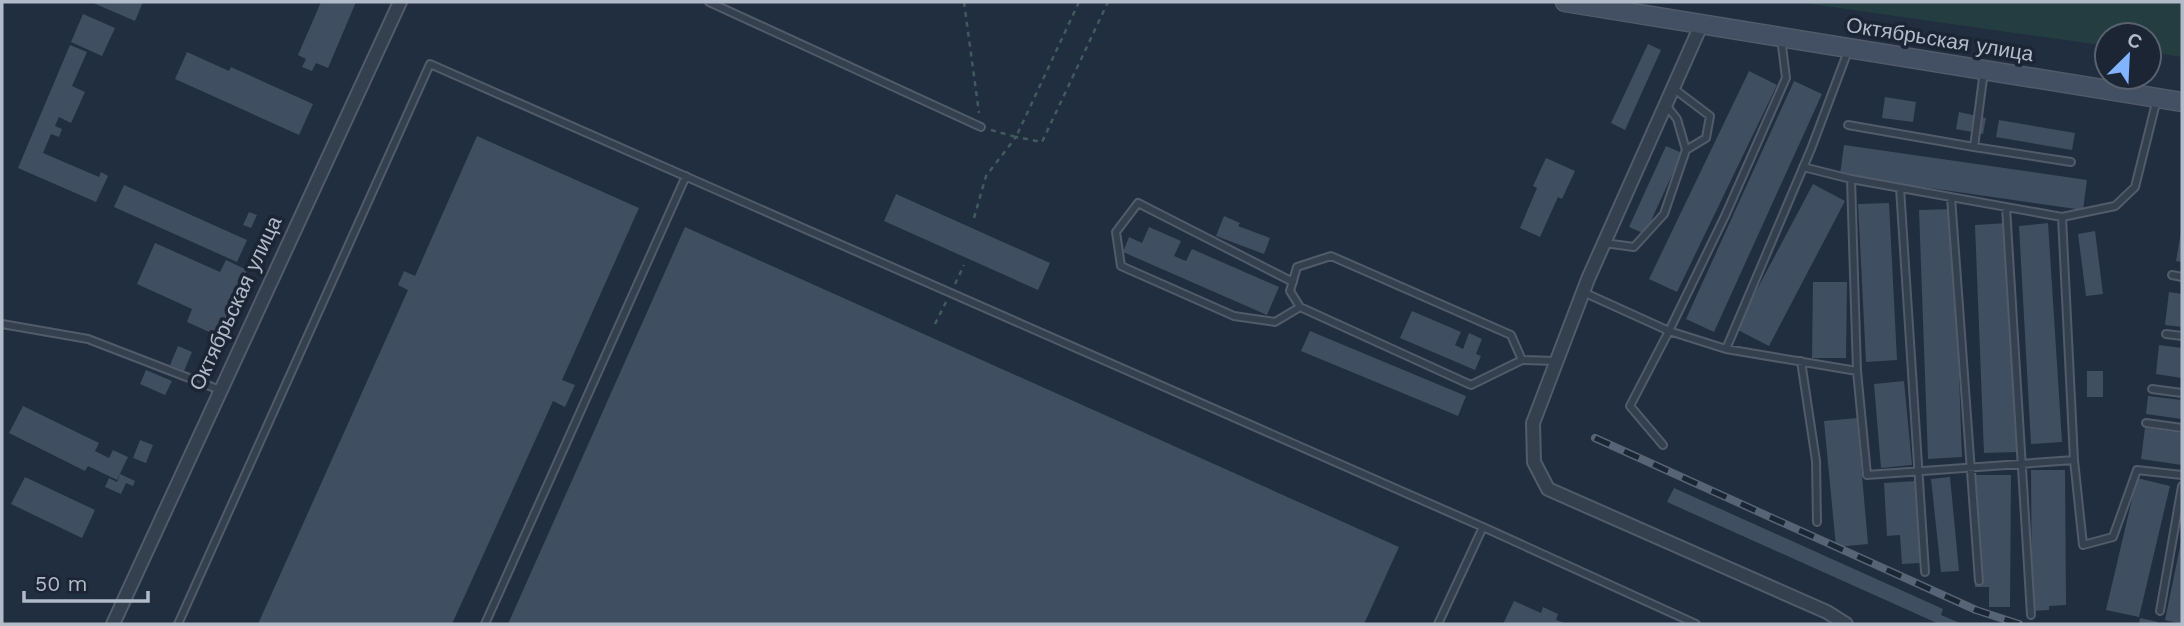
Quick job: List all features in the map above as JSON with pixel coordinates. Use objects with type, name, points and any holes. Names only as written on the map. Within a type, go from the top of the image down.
[{"type":"main road","name":"Октябрьская улица","points":[[1565,2],[2182,102]]},
{"type":"street","name":"Октябрьская улица","points":[[113,624],[400,2]]},
{"type":"street","points":[[1702,23],[1604,243],[1556,361],[1533,423],[1534,462],[1548,489],[1827,612],[1846,624]]},
{"type":"lane","points":[[709,2],[981,127]]},
{"type":"lane","points":[[1663,445],[1630,406],[1725,216],[1786,78],[1781,36]]},
{"type":"lane","points":[[1726,349],[1803,167],[1850,47]]},
{"type":"lane","points":[[178,624],[430,64],[1483,527],[1696,624]]},
{"type":"lane","points":[[1975,146],[1984,69]]},
{"type":"lane","points":[[1673,88],[1710,116],[1706,138],[1686,150]]},
{"type":"lane","points":[[1803,167],[1851,179],[2062,217],[2115,206],[2135,187],[2157,98]]},
{"type":"lane","points":[[1604,243],[1634,247],[1664,214],[1686,150],[1677,119],[1666,105]]},
{"type":"lane","points":[[1848,125],[2071,162]]},
{"type":"lane","points":[[485,624],[686,176]]},
{"type":"lane","points":[[1851,179],[1857,371],[1867,475],[2074,460]]},
{"type":"lane","points":[[1900,188],[1925,572]]},
{"type":"lane","points":[[1951,197],[1979,582]]},
{"type":"lane","points":[[1293,282],[1138,203],[1116,232],[1121,266],[1234,316],[1275,322],[1300,307]]},
{"type":"lane","points":[[2006,207],[2031,615]]},
{"type":"lane","points":[[2062,217],[2074,460],[2083,545],[2113,537],[2137,470],[2182,475]]},
{"type":"lane","points":[[1522,360],[1511,335],[1331,256],[1297,268],[1290,291],[1300,307],[1471,385],[1522,360],[1556,361]]},
{"type":"lane","points":[[2172,275],[2182,277]]},
{"type":"lane","points":[[1583,292],[1669,331],[1726,349],[1857,371]]},
{"type":"lane","points":[[2,324],[88,339],[220,390]]},
{"type":"lane","points":[[2166,334],[2182,336]]},
{"type":"lane","points":[[1801,361],[1816,461],[1817,522]]},
{"type":"lane","points":[[2152,389],[2182,393]]},
{"type":"lane","points":[[2146,423],[2182,428]]},
{"type":"lane","points":[[2160,611],[2182,486]]},
{"type":"lane","points":[[1438,624],[1483,527]]},
{"type":"path","points":[[964,2],[981,127],[1042,142],[1108,2]]},
{"type":"path","points":[[974,218],[986,176],[1016,137],[1079,2]]},
{"type":"green space","points":[[1797,2],[2182,2],[2182,57],[2163,54],[2163,21],[2093,21],[2093,44]]},
{"type":"building","points":[[91,2],[143,2],[135,21]]},
{"type":"building","points":[[321,2],[356,2],[328,68],[316,63],[312,71],[302,67],[306,59],[298,55]]},
{"type":"building","points":[[83,14],[115,28],[102,56],[71,42]]},
{"type":"building","points":[[1648,44],[1661,50],[1625,130],[1611,123]]},
{"type":"building","points":[[70,45],[87,52],[72,86],[85,92],[71,123],[59,117],[55,126],[62,129],[59,137],[51,134],[43,153],[99,177],[101,172],[108,176],[96,202],[18,168]]},
{"type":"building","points":[[187,52],[229,71],[231,67],[313,104],[299,135],[175,79]]},
{"type":"building","points":[[1749,71],[1777,85],[1677,292],[1649,279]]},
{"type":"building","points":[[1794,81],[1822,94],[1714,332],[1686,319]]},
{"type":"building","points":[[1885,97],[1916,102],[1913,122],[1882,118]]},
{"type":"building","points":[[1959,112],[1986,118],[1983,134],[1956,129]]},
{"type":"building","points":[[1999,120],[2075,133],[2072,150],[1996,137]]},
{"type":"building","points":[[477,136],[639,208],[562,380],[575,385],[565,407],[553,401],[452,624],[258,624],[408,290],[398,285],[404,271],[415,276]]},
{"type":"building","points":[[1844,145],[2087,180],[2083,210],[1840,175]]},
{"type":"building","points":[[1666,146],[1682,153],[1645,234],[1629,227]]},
{"type":"building","points":[[1546,158],[1575,171],[1562,199],[1558,197],[1540,237],[1520,228],[1537,188],[1533,186]]},
{"type":"building","points":[[1813,184],[1845,201],[1769,346],[1736,329]]},
{"type":"building","points":[[124,185],[247,240],[237,262],[114,207]]},
{"type":"building","points":[[896,194],[1050,263],[1038,290],[884,221]]},
{"type":"building","points":[[1889,203],[1897,360],[1866,362],[1858,204]]},
{"type":"building","points":[[1953,209],[1962,457],[1928,459],[1919,210]]},
{"type":"building","points":[[249,212],[257,215],[251,228],[243,225]]},
{"type":"building","points":[[1224,216],[1240,223],[1238,226],[1270,238],[1264,254],[1216,236]]},
{"type":"building","points":[[2008,223],[2017,452],[1984,453],[1975,225]]},
{"type":"building","points":[[2048,223],[2062,442],[2031,444],[2019,226]]},
{"type":"building","points":[[685,227],[1399,547],[1364,624],[508,624]]},
{"type":"building","points":[[1149,227],[1181,241],[1174,256],[1186,261],[1192,249],[1279,287],[1267,315],[1123,252],[1129,237],[1142,243]]},
{"type":"building","points":[[2095,231],[2103,294],[2086,296],[2078,234]]},
{"type":"building","points":[[2182,232],[2182,262],[2176,261]]},
{"type":"building","points":[[155,243],[220,272],[226,260],[247,270],[218,336],[187,322],[192,309],[137,284]]},
{"type":"building","points":[[1813,282],[1847,282],[1846,358],[1812,358]]},
{"type":"building","points":[[2169,292],[2182,294],[2182,327],[2165,325]]},
{"type":"building","points":[[1412,311],[1461,332],[1455,345],[1463,349],[1469,333],[1482,339],[1476,354],[1481,356],[1475,370],[1400,338]]},
{"type":"building","points":[[1310,331],[1466,396],[1458,416],[1301,351]]},
{"type":"building","points":[[2159,345],[2182,348],[2182,378],[2156,374]]},
{"type":"building","points":[[178,346],[192,352],[184,371],[170,365]]},
{"type":"building","points":[[146,370],[172,381],[165,395],[140,384]]},
{"type":"building","points":[[2087,371],[2103,371],[2103,397],[2087,397]]},
{"type":"building","points":[[1904,381],[1912,465],[1881,468],[1874,384]]},
{"type":"building","points":[[2148,396],[2182,400],[2182,419],[2146,414]]},
{"type":"building","points":[[23,406],[99,443],[95,451],[109,458],[113,450],[128,457],[117,480],[88,466],[85,471],[9,433]]},
{"type":"building","points":[[1857,418],[1868,544],[1836,547],[1824,421]]},
{"type":"building","points":[[2145,428],[2182,433],[2182,465],[2141,459]]},
{"type":"building","points":[[140,440],[153,445],[146,463],[133,458]]},
{"type":"building","points":[[2031,470],[2065,470],[2066,605],[2049,606],[2049,610],[2032,611]]},
{"type":"building","points":[[120,474],[135,481],[133,486],[126,483],[121,494],[105,487],[109,478],[117,482]]},
{"type":"building","points":[[1975,475],[2011,475],[2010,607],[1989,607],[1989,587],[1975,587]]},
{"type":"building","points":[[25,477],[95,510],[82,538],[11,504]]},
{"type":"building","points":[[1950,477],[1959,571],[1941,572],[1931,479]]},
{"type":"building","points":[[2137,478],[2170,486],[2139,617],[2106,610]]},
{"type":"building","points":[[1916,481],[1920,563],[1902,564],[1900,535],[1887,536],[1884,483]]},
{"type":"building","points":[[1674,488],[1943,609],[1941,615],[1962,624],[1939,624],[1667,502]]},
{"type":"building","points":[[2182,543],[2182,624],[2165,620]]},
{"type":"building","points":[[1514,601],[1541,613],[1543,607],[1558,614],[1556,620],[1567,624],[1503,624]]},
{"type":"building","points":[[2140,618],[2158,622],[2158,624],[2139,624]]},
{"type":"railway","points":[[1595,438],[1976,610],[2019,624]]}]
